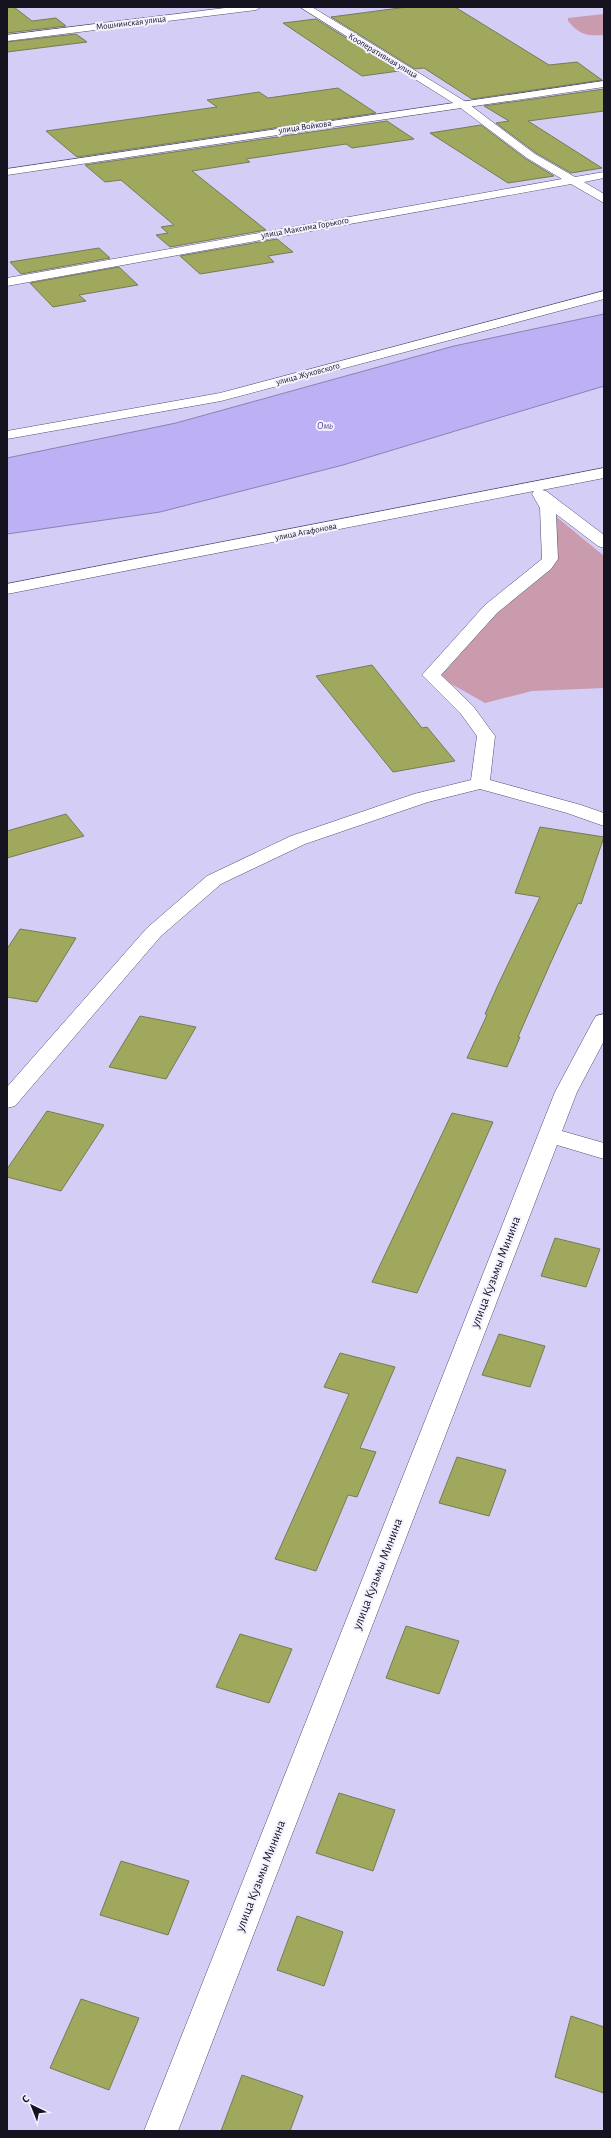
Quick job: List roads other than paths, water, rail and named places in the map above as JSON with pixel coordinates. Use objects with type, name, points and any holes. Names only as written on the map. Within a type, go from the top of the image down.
[{"type":"street","name":"Мошнинская улица","points":[[8,37],[256,7]]},
{"type":"street","name":"Кооперативная улица","points":[[305,7],[462,104],[530,156],[604,199]]},
{"type":"street","name":"улица Войкова","points":[[7,172],[604,84]]},
{"type":"street","name":"улица Максима Горького","points":[[7,282],[604,175]]},
{"type":"street","name":"улица Жуковского","points":[[7,435],[221,397],[604,295]]},
{"type":"street","name":"улица Агафонова","points":[[7,589],[537,492],[604,473]]},
{"type":"street","points":[[537,492],[604,543]]},
{"type":"street","points":[[480,783],[486,736],[467,710],[431,675],[491,609],[546,566],[550,559],[548,508],[537,492]]},
{"type":"street","points":[[7,1101],[154,932],[214,880],[298,840],[421,798],[480,783],[574,809],[604,820]]},
{"type":"street","name":"улица Кузьмы Минина","points":[[161,2131],[566,1092],[604,1021]]},
{"type":"street","points":[[550,1135],[604,1151]]},
{"type":"water","name":"Омь","points":[[604,314],[604,386],[343,465],[160,512],[7,534],[7,458],[176,423],[454,346]]}]
